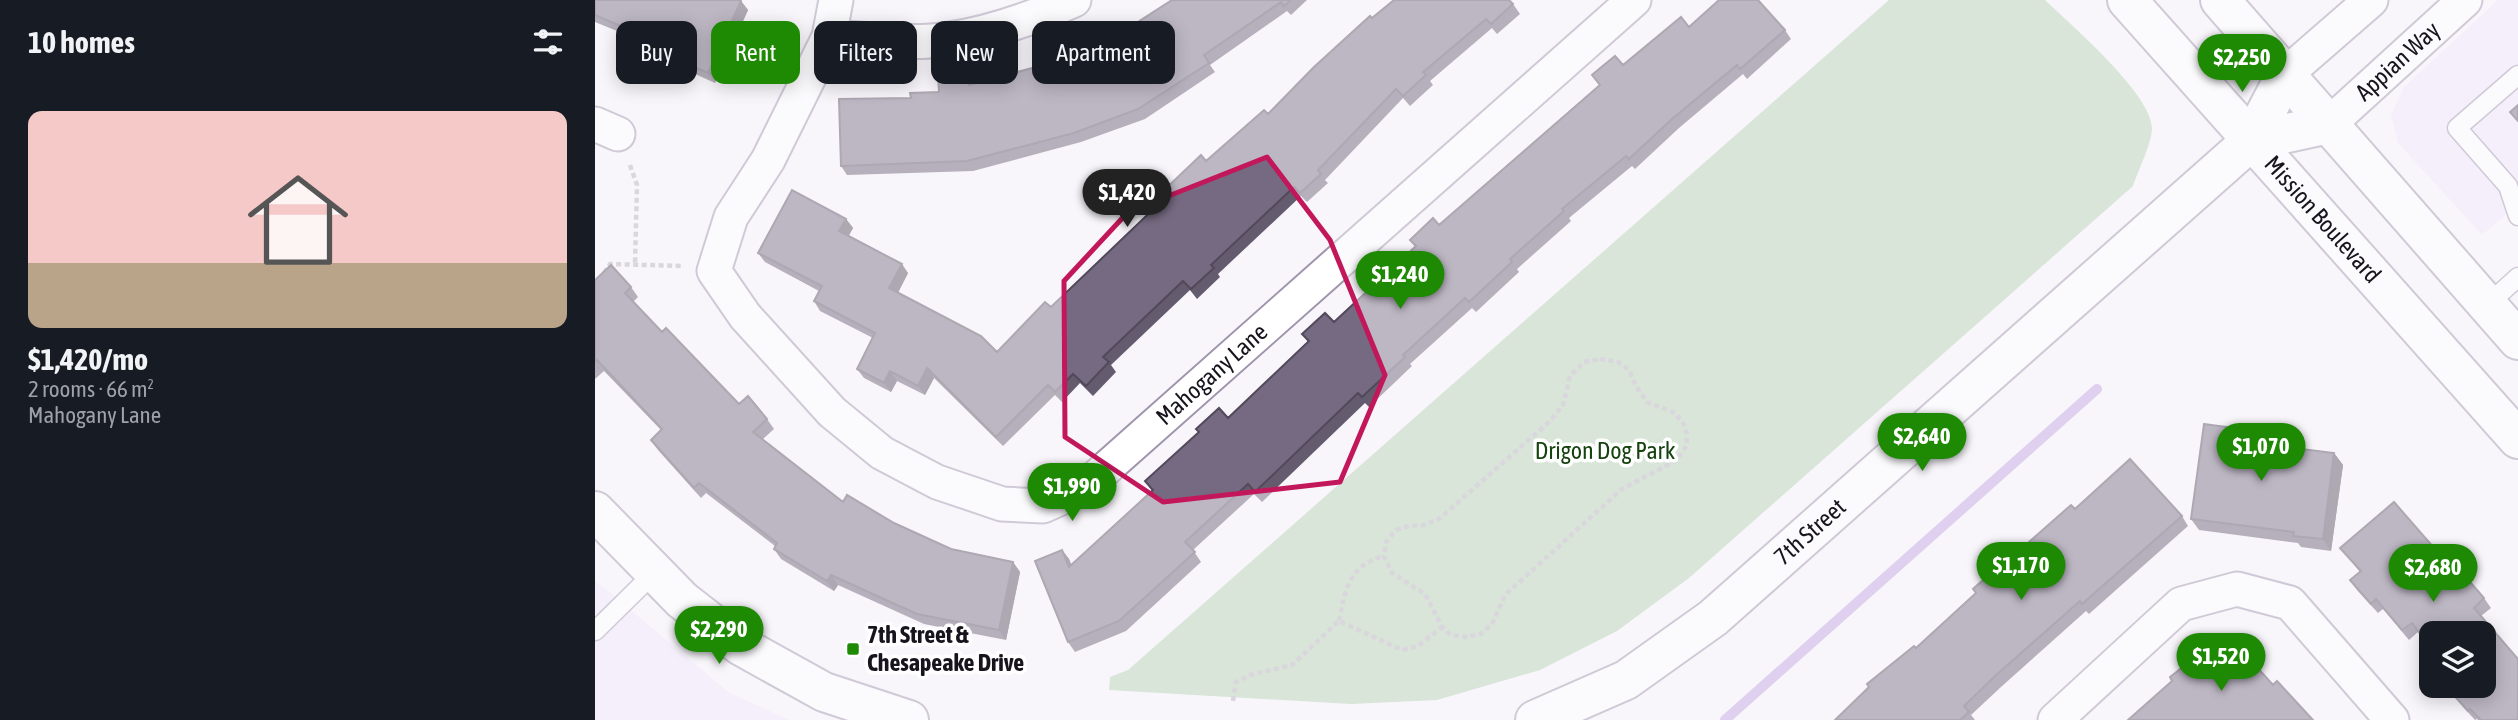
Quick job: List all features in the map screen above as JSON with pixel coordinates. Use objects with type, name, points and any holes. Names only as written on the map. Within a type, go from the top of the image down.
[{"type":"street","points":[[832,21],[836,0]]},
{"type":"street","points":[[917,40],[949,40],[1032,19],[1074,0]]},
{"type":"street","name":"Mahogany Lane","points":[[714,271],[745,316],[832,412],[882,453],[937,482],[1002,504],[1043,506],[1085,487],[1634,0]]},
{"type":"street","name":"Mission Boulevard","points":[[2127,0],[2518,439]]},
{"type":"street","points":[[2220,0],[2518,340]]},
{"type":"street","points":[[2286,74],[2371,0]]},
{"type":"street","name":"Appian Way","points":[[2329,124],[2465,0]]},
{"type":"street","points":[[714,271],[731,216],[768,160],[814,67]]},
{"type":"street","name":"7th Street","points":[[1535,720],[1626,680],[1713,618],[2251,141],[2286,74]]},
{"type":"street","name":"7th Street","points":[[2251,141],[2329,124]]},
{"type":"street","points":[[595,511],[682,600],[741,646],[824,692],[909,720]]},
{"type":"street","points":[[2055,720],[2181,604],[2237,589],[2290,603],[2392,720]]},
{"type":"lane","points":[[2518,75],[2458,128],[2508,186],[2518,216]]},
{"type":"lane","points":[[2487,305],[2518,277]]},
{"type":"lane","points":[[595,631],[655,572]]},
{"type":"path","points":[[607,129],[637,185],[635,264]]},
{"type":"path","points":[[602,274],[610,264],[674,265],[714,271]]},
{"type":"path","points":[[1600,359],[1618,362],[1629,370],[1647,402],[1675,413],[1686,426],[1687,444],[1677,460],[1622,489],[1505,595],[1492,624],[1481,634],[1467,637],[1451,635],[1441,627],[1425,594],[1392,573],[1384,556],[1386,542],[1396,530],[1439,519],[1549,422],[1563,405],[1570,376],[1584,362],[1600,359]]},
{"type":"path","points":[[1233,702],[1236,682],[1249,675],[1292,665],[1339,621],[1341,600],[1357,569],[1370,560],[1384,556]]},
{"type":"path","points":[[1339,621],[1402,650],[1417,646],[1441,627]]},
{"type":"highlighted area","points":[[1267,157],[1330,240],[1385,375],[1340,482],[1163,502],[1065,437],[1064,281],[1128,212]]},
{"type":"shaded area","points":[[2498,0],[2518,0],[2518,204],[2482,235],[2398,143],[2391,115],[2404,87]]},
{"type":"shaded area","points":[[595,580],[728,692],[789,720],[595,720]]},
{"type":"green space","name":"Drigon Dog Park","points":[[1889,0],[2045,0],[2109,61],[2149,115],[2151,135],[2133,186],[1689,578],[1617,631],[1540,670],[1437,700],[1351,704],[1109,690],[1110,677],[1128,670]]},
{"type":"building","points":[[595,0],[741,1],[732,21],[711,21],[711,66],[708,73],[697,68],[697,21],[616,21],[616,24],[595,15]]},
{"type":"building","points":[[1172,0],[1291,0],[1284,6],[1281,2],[1204,55],[1209,63],[1138,109],[1074,133],[967,161],[841,166],[839,99],[911,98],[910,93],[939,92],[938,84],[1018,84],[1018,72],[1032,68],[1032,84],[1175,84],[1175,21],[1139,21]]},
{"type":"building","points":[[1394,0],[1509,0],[1513,4],[1491,24],[1486,19],[1423,72],[1426,75],[1403,96],[1396,89],[1318,170],[1321,174],[1300,193],[1294,187],[1211,265],[1214,268],[1191,289],[1183,281],[1103,357],[1109,362],[1086,386],[1073,374],[1055,392],[1048,385],[996,437],[927,368],[918,386],[890,371],[884,383],[857,369],[875,333],[814,301],[822,286],[758,253],[792,190],[846,219],[839,231],[902,264],[889,288],[981,336],[997,352],[1045,302],[1051,307],[1165,198],[1161,193],[1201,155],[1206,161],[1264,110],[1268,114],[1370,16],[1372,18]]},
{"type":"building","points":[[1719,0],[1758,0],[1785,30],[1740,69],[1737,65],[1629,159],[1626,156],[1562,209],[1564,211],[1510,259],[1512,262],[1469,302],[1465,298],[1362,397],[1358,393],[1255,492],[1248,484],[1185,542],[1195,552],[1119,621],[1068,642],[1035,561],[1062,550],[1069,567],[1153,490],[1145,481],[1199,432],[1196,429],[1219,408],[1228,418],[1309,341],[1302,334],[1325,313],[1334,322],[1416,246],[1410,240],[1433,218],[1439,225],[1600,85],[1592,75],[1615,56],[1623,65],[1681,17],[1689,27]]},
{"type":"building","points":[[2518,105],[2518,121],[2510,112]]},
{"type":"building","points":[[611,265],[631,287],[625,293],[662,332],[666,328],[739,404],[748,396],[767,419],[753,432],[843,502],[847,495],[894,523],[951,549],[1013,562],[999,630],[917,614],[831,575],[827,581],[774,549],[777,543],[699,483],[694,488],[651,440],[662,429],[597,360],[595,362],[595,280]]},
{"type":"building","points":[[2204,424],[2264,432],[2263,444],[2334,453],[2323,539],[2293,536],[2294,532],[2191,519]]},
{"type":"building","points":[[2130,459],[2182,516],[1994,677],[1964,706],[1969,712],[1960,720],[1835,720],[1869,687],[1867,684],[1914,646],[1916,648],[1976,593],[1973,589],[2018,549],[2071,505],[2075,509]]},
{"type":"building","points":[[2394,502],[2441,556],[2445,553],[2484,598],[2474,608],[2485,621],[2419,621],[2419,632],[2412,623],[2402,630],[2376,599],[2371,604],[2350,580],[2361,571],[2340,548]]},
{"type":"building","points":[[2496,634],[2518,659],[2518,720],[2481,720],[2470,709],[2468,711],[2457,698],[2496,698]]},
{"type":"building","points":[[2213,643],[2226,657],[2238,646],[2273,685],[2277,681],[2313,720],[2128,720],[2172,681],[2170,677]]},
{"type":"waterway","points":[[1725,720],[2097,389]]},
{"type":"place","name":"7th Street & Chesapeake Drive","points":[[853,649]]}]
